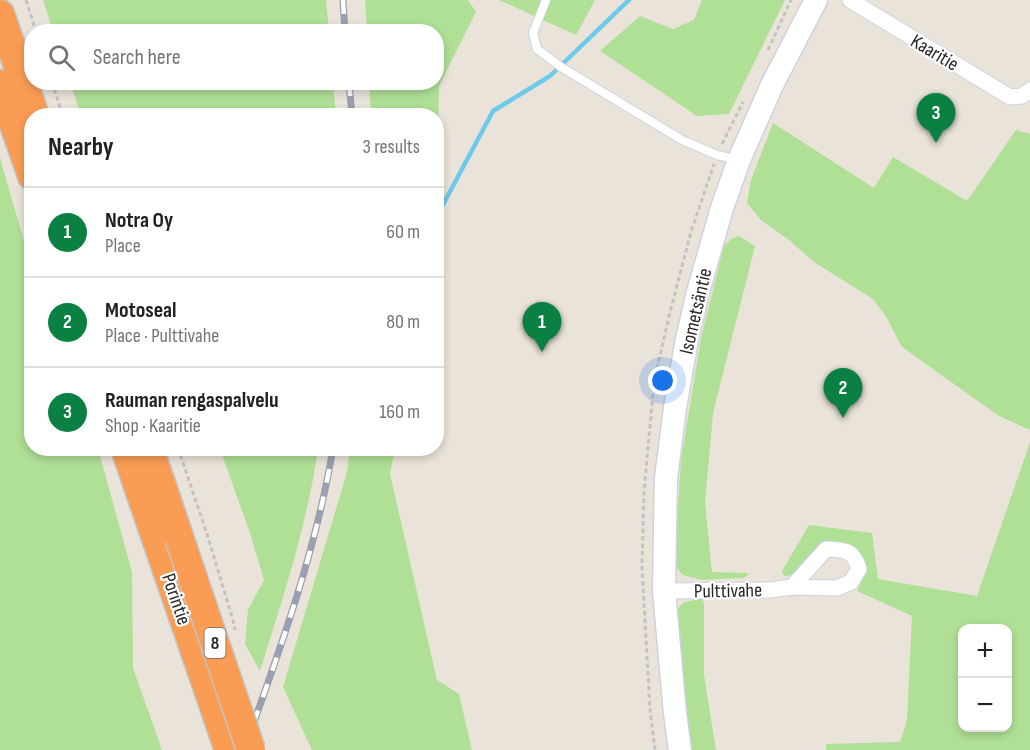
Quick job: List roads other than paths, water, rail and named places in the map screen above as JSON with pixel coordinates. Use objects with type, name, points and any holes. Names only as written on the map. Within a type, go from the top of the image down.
[{"type":"highway","points":[[0,14],[24,84]]},
{"type":"highway","points":[[0,84],[24,153]]},
{"type":"highway","points":[[26,90],[32,108]]},
{"type":"highway","name":"Porintie","points":[[129,456],[169,541],[251,750]]},
{"type":"highway","name":"Porintie","points":[[151,456],[169,541],[229,750]]},
{"type":"main road","name":"Isometsäntie","points":[[680,750],[664,591],[666,478],[675,408],[698,292],[722,208],[739,160],[772,85],[816,0]]},
{"type":"street","name":"Kaaritie","points":[[850,0],[1010,97],[1026,93]]},
{"type":"street","name":"Pulttivahe","points":[[664,591],[770,590],[792,587]]},
{"type":"lane","points":[[546,0],[533,33],[537,50],[682,140],[739,160]]},
{"type":"waterway","points":[[444,203],[493,111],[550,76],[629,0]]},
{"type":"railway","points":[[343,0],[344,24]]},
{"type":"railway","points":[[350,90],[351,108]]},
{"type":"railway","points":[[244,750],[307,563],[332,456]]},
{"type":"place","name":"Rauman rengaspalvelu","points":[[936,143]]},
{"type":"place","name":"Notra Oy","points":[[542,352]]},
{"type":"place","name":"Motoseal","points":[[843,418]]}]
